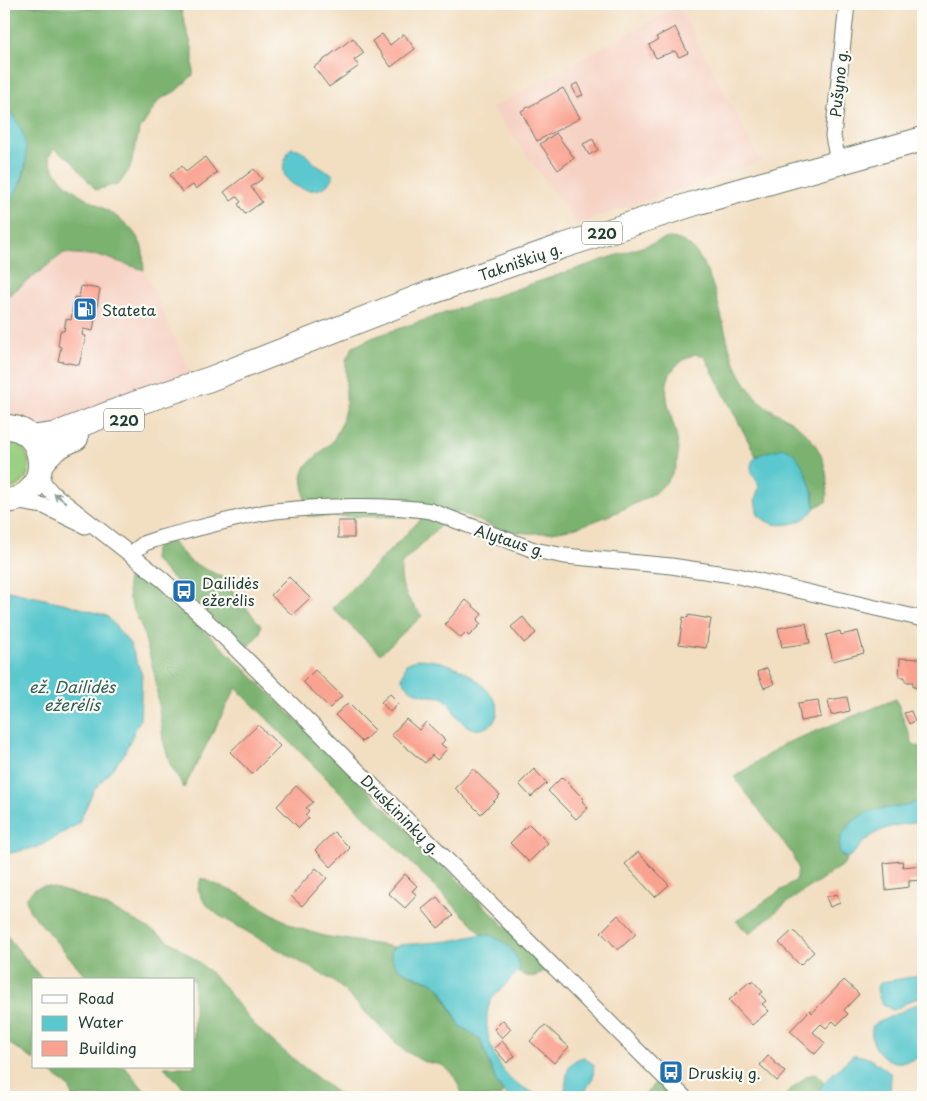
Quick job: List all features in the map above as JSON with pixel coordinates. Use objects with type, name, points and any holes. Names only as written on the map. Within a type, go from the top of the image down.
[{"type":"main road","name":"Takniškių g.","points":[[210,379],[432,292],[562,246],[699,202],[923,139]]},
{"type":"main road","name":"220","points":[[30,438],[54,435],[134,404],[210,379]]},
{"type":"main road","name":"220","points":[[7,501],[23,496],[32,488],[48,453],[58,446],[138,414],[210,379]]},
{"type":"main road","points":[[4,427],[20,431],[30,438],[38,450],[40,471]]},
{"type":"street","name":"Pušyno g.","points":[[838,162],[833,136],[847,4]]},
{"type":"street","points":[[40,471],[52,492],[112,538]]},
{"type":"street","points":[[7,501],[29,502],[44,506],[112,538]]},
{"type":"street","name":"Alytaus g.","points":[[132,553],[144,543],[160,538],[274,512],[349,508],[414,508],[431,511],[534,550],[565,556],[671,566],[738,576],[923,619]]},
{"type":"street","name":"Druskininkų g.","points":[[112,538],[164,580],[224,637],[684,1097]]},
{"type":"shaded area","points":[[678,6],[761,161],[577,224],[492,108]]},
{"type":"shaded area","points":[[64,253],[101,256],[144,270],[193,378],[56,431],[4,420],[4,299]]},
{"type":"green space","points":[[4,4],[81,9],[92,8],[95,4],[182,4],[181,10],[193,51],[193,75],[176,91],[159,100],[139,131],[130,168],[120,183],[96,190],[69,158],[54,149],[49,156],[55,171],[66,183],[122,221],[134,232],[142,247],[144,270],[101,256],[64,253],[4,299],[4,210],[21,183],[26,167],[21,130],[4,102]]},
{"type":"green space","points":[[28,4],[95,4],[92,8],[71,11]]},
{"type":"green space","points":[[668,238],[684,242],[697,254],[707,271],[731,353],[748,387],[765,405],[805,432],[818,449],[827,479],[826,502],[815,507],[813,492],[784,448],[756,456],[705,357],[695,354],[678,365],[669,377],[667,391],[668,406],[678,453],[673,472],[660,489],[638,502],[596,521],[548,532],[524,533],[508,531],[455,511],[401,565],[403,588],[412,604],[422,616],[380,654],[332,608],[423,517],[307,516],[302,476],[306,466],[333,441],[341,425],[346,405],[346,360],[353,347],[374,337]]},
{"type":"green space","points":[[4,439],[23,449],[27,455],[29,469],[22,483],[4,491]]},
{"type":"green space","points":[[170,540],[191,562],[222,577],[261,626],[260,633],[245,650],[153,559],[158,546]]},
{"type":"green space","points":[[136,570],[142,571],[251,675],[547,968],[534,976],[518,973],[520,969],[491,935],[482,934],[236,688],[184,788],[170,764],[163,740],[155,676],[142,628],[129,599],[127,583],[129,576]]},
{"type":"green space","points":[[896,699],[913,744],[923,748],[923,797],[912,805],[882,809],[843,857],[847,858],[844,864],[785,904],[749,934],[736,921],[796,880],[798,868],[793,855],[734,777],[784,744]]},
{"type":"green space","points":[[201,878],[239,894],[295,927],[324,936],[394,947],[391,950],[397,965],[414,977],[437,984],[460,1026],[480,1039],[496,1081],[503,1092],[500,1097],[464,1097],[453,1074],[442,1065],[422,1061],[402,1049],[335,982],[218,915],[204,902],[198,889]]},
{"type":"green space","points":[[44,886],[87,898],[131,919],[174,944],[216,978],[262,1032],[342,1097],[192,1097],[165,1068],[195,1068],[195,978],[87,978],[29,910],[26,898],[34,889]]},
{"type":"green space","points":[[4,932],[41,978],[32,978],[32,1059],[4,1040]]},
{"type":"green space","points":[[45,1068],[126,1068],[150,1097],[72,1097],[70,1088]]},
{"type":"green space","points":[[818,1075],[824,1082],[815,1097],[783,1097],[807,1076]]},
{"type":"green space","points":[[658,1080],[675,1097],[641,1097]]},
{"type":"water","points":[[4,102],[21,129],[25,140],[26,162],[16,192],[4,210]]},
{"type":"water","points":[[292,148],[300,150],[317,165],[331,173],[333,176],[328,184],[322,188],[306,190],[298,187],[287,178],[284,173],[284,164],[289,150]]},
{"type":"water","points":[[784,448],[791,451],[802,464],[815,507],[807,517],[794,523],[781,525],[768,522],[758,515],[755,500],[759,487],[752,473],[751,466],[752,461],[760,454]]},
{"type":"water","name":"ež. Dailidės ežerėlis","points":[[4,590],[67,604],[107,616],[130,644],[142,675],[140,719],[123,756],[94,790],[78,824],[38,847],[6,854],[4,857]]},
{"type":"water","points":[[418,659],[447,664],[472,676],[486,689],[497,705],[498,711],[494,721],[482,729],[471,728],[462,722],[442,697],[424,695],[409,688],[402,679],[406,664]]},
{"type":"water","points":[[923,797],[923,822],[884,829],[864,842],[847,858],[840,854],[840,840],[843,834],[859,817],[878,809],[905,806]]},
{"type":"water","points":[[482,934],[489,935],[507,945],[516,956],[520,969],[491,1000],[488,1010],[487,1031],[493,1052],[511,1079],[527,1090],[545,1097],[510,1097],[503,1092],[496,1081],[480,1039],[460,1026],[441,989],[427,980],[403,971],[393,959],[391,950],[399,945],[451,941]]},
{"type":"water","points":[[923,975],[923,997],[915,998],[893,1010],[881,1001],[877,986],[882,982]]},
{"type":"water","points":[[923,1001],[923,1056],[903,1062],[890,1060],[885,1057],[876,1048],[874,1043],[872,1037],[873,1025]]},
{"type":"water","points":[[853,1055],[869,1058],[891,1074],[890,1093],[879,1097],[815,1097],[824,1082]]},
{"type":"water","points":[[584,1057],[594,1065],[593,1078],[582,1097],[559,1097],[565,1090],[570,1065]]},
{"type":"building","points":[[675,27],[688,53],[679,57],[675,51],[656,58],[649,45],[658,40],[656,37]]},
{"type":"building","points":[[382,34],[390,45],[404,34],[415,49],[391,67],[372,41]]},
{"type":"building","points":[[353,38],[364,53],[354,60],[359,66],[329,87],[314,67]]},
{"type":"building","points":[[577,83],[583,95],[577,97],[572,86]]},
{"type":"building","points":[[563,88],[580,118],[537,141],[521,111]]},
{"type":"building","points":[[556,133],[574,158],[558,170],[540,144]]},
{"type":"building","points":[[593,139],[598,150],[589,155],[583,144]]},
{"type":"building","points":[[205,157],[217,173],[196,189],[193,185],[182,192],[170,175],[182,166],[186,172]]},
{"type":"building","points":[[254,169],[262,179],[251,187],[262,202],[245,214],[238,204],[241,202],[237,197],[231,201],[224,192]]},
{"type":"building","points":[[81,286],[100,289],[93,331],[83,329],[82,335],[86,336],[79,365],[58,361],[61,347],[58,346],[60,331],[64,331],[66,319],[71,320],[74,297],[79,298]]},
{"type":"building","points":[[338,521],[354,521],[354,538],[338,538]]},
{"type":"building","points":[[289,577],[310,598],[292,615],[271,595]]},
{"type":"building","points":[[466,600],[482,614],[477,620],[481,624],[469,636],[466,633],[461,638],[445,624]]},
{"type":"building","points":[[688,615],[711,619],[706,648],[679,644],[683,617],[688,618]]},
{"type":"building","points":[[523,617],[536,633],[524,643],[511,627]]},
{"type":"building","points":[[806,623],[810,643],[782,647],[778,628]]},
{"type":"building","points":[[840,631],[841,635],[858,631],[864,653],[833,661],[826,635]]},
{"type":"building","points":[[900,658],[923,659],[923,688],[913,687],[913,682],[905,682],[905,677],[899,677]]},
{"type":"building","points":[[767,668],[774,684],[764,688],[757,672]]},
{"type":"building","points":[[315,670],[342,696],[330,708],[303,682]]},
{"type":"building","points":[[390,694],[399,703],[390,712],[381,702]]},
{"type":"building","points":[[847,697],[850,711],[831,715],[828,700]]},
{"type":"building","points":[[818,700],[821,717],[801,721],[798,703]]},
{"type":"building","points":[[348,703],[375,730],[362,742],[335,715]]},
{"type":"building","points":[[911,711],[915,721],[909,724],[904,713]]},
{"type":"building","points":[[406,719],[419,730],[426,722],[445,740],[441,744],[447,749],[437,760],[432,755],[425,763],[391,735]]},
{"type":"building","points":[[258,725],[280,746],[252,774],[230,752]]},
{"type":"building","points":[[473,769],[500,795],[481,814],[455,788]]},
{"type":"building","points":[[534,769],[547,783],[531,797],[519,784]]},
{"type":"building","points":[[562,777],[584,799],[582,801],[588,808],[576,819],[548,791]]},
{"type":"building","points":[[296,786],[313,802],[306,808],[309,811],[305,815],[309,818],[299,828],[277,806]]},
{"type":"building","points":[[529,824],[548,843],[529,862],[510,843]]},
{"type":"building","points":[[334,832],[350,848],[331,867],[315,850]]},
{"type":"building","points":[[638,852],[669,885],[655,897],[625,864]]},
{"type":"building","points":[[902,861],[903,867],[923,865],[923,880],[909,881],[909,887],[886,890],[884,863]]},
{"type":"building","points":[[316,868],[327,878],[302,906],[291,896]]},
{"type":"building","points":[[405,874],[417,886],[412,891],[417,895],[405,908],[388,893]]},
{"type":"building","points":[[837,894],[840,903],[830,907],[826,897]]},
{"type":"building","points":[[437,897],[453,916],[438,928],[422,909]]},
{"type":"building","points":[[618,915],[636,934],[618,950],[601,932]]},
{"type":"building","points":[[793,930],[814,952],[800,965],[779,943]]},
{"type":"building","points":[[844,980],[859,994],[844,1010],[848,1014],[837,1025],[833,1021],[826,1028],[821,1024],[813,1032],[825,1043],[815,1054],[790,1031],[810,1010],[812,1013]]},
{"type":"building","points":[[753,981],[763,992],[760,994],[766,1001],[762,1004],[769,1011],[752,1025],[729,1000],[749,982]]},
{"type":"building","points":[[503,1020],[511,1029],[502,1038],[494,1029]]},
{"type":"building","points":[[545,1025],[569,1047],[554,1063],[530,1041]]},
{"type":"building","points":[[502,1041],[515,1056],[507,1063],[494,1048]]},
{"type":"building","points":[[768,1056],[785,1072],[777,1081],[760,1065]]},
{"type":"place","name":"Stateta","points":[[85,309]]},
{"type":"place","name":"Dailidės ežerėlis","points":[[184,591]]},
{"type":"place","name":"Druskių g.","points":[[671,1072]]}]
